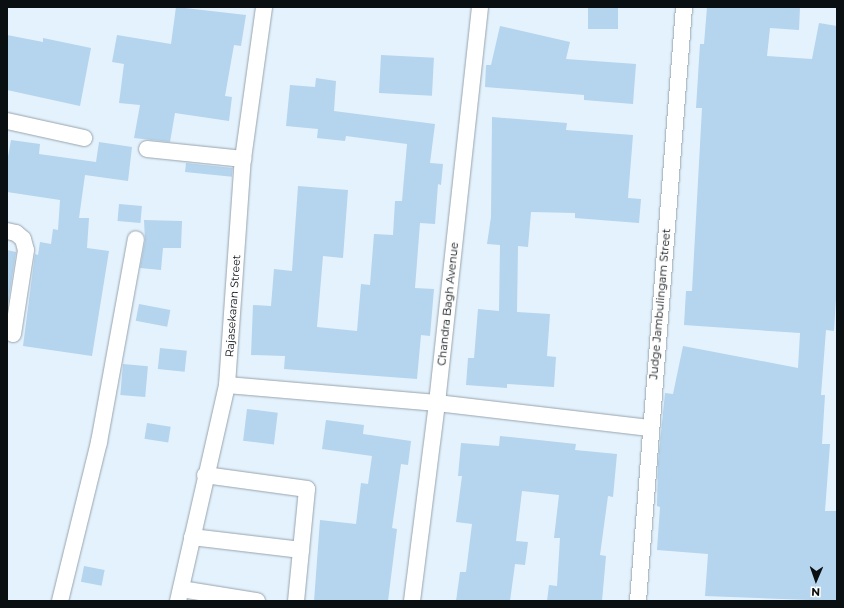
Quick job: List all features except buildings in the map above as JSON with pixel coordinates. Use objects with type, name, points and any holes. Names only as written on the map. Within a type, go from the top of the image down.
[{"type":"street","name":"Rajasekaran Street","points":[[180,595],[205,475],[227,385],[244,159],[264,7]]},
{"type":"street","name":"Chandra Bagh Avenue","points":[[412,601],[437,403],[480,7]]},
{"type":"street","name":"Judge Jambulingam Street","points":[[638,601],[650,428],[684,7]]},
{"type":"street","points":[[7,121],[84,138]]},
{"type":"street","points":[[147,149],[244,159]]},
{"type":"street","points":[[7,231],[16,233],[23,239],[26,250],[13,334]]},
{"type":"street","points":[[60,601],[99,442],[136,239]]},
{"type":"street","points":[[227,385],[437,403],[650,428]]},
{"type":"street","points":[[205,475],[308,489],[296,601]]},
{"type":"street","points":[[192,537],[301,550]]},
{"type":"street","points":[[180,595],[257,601]]}]
